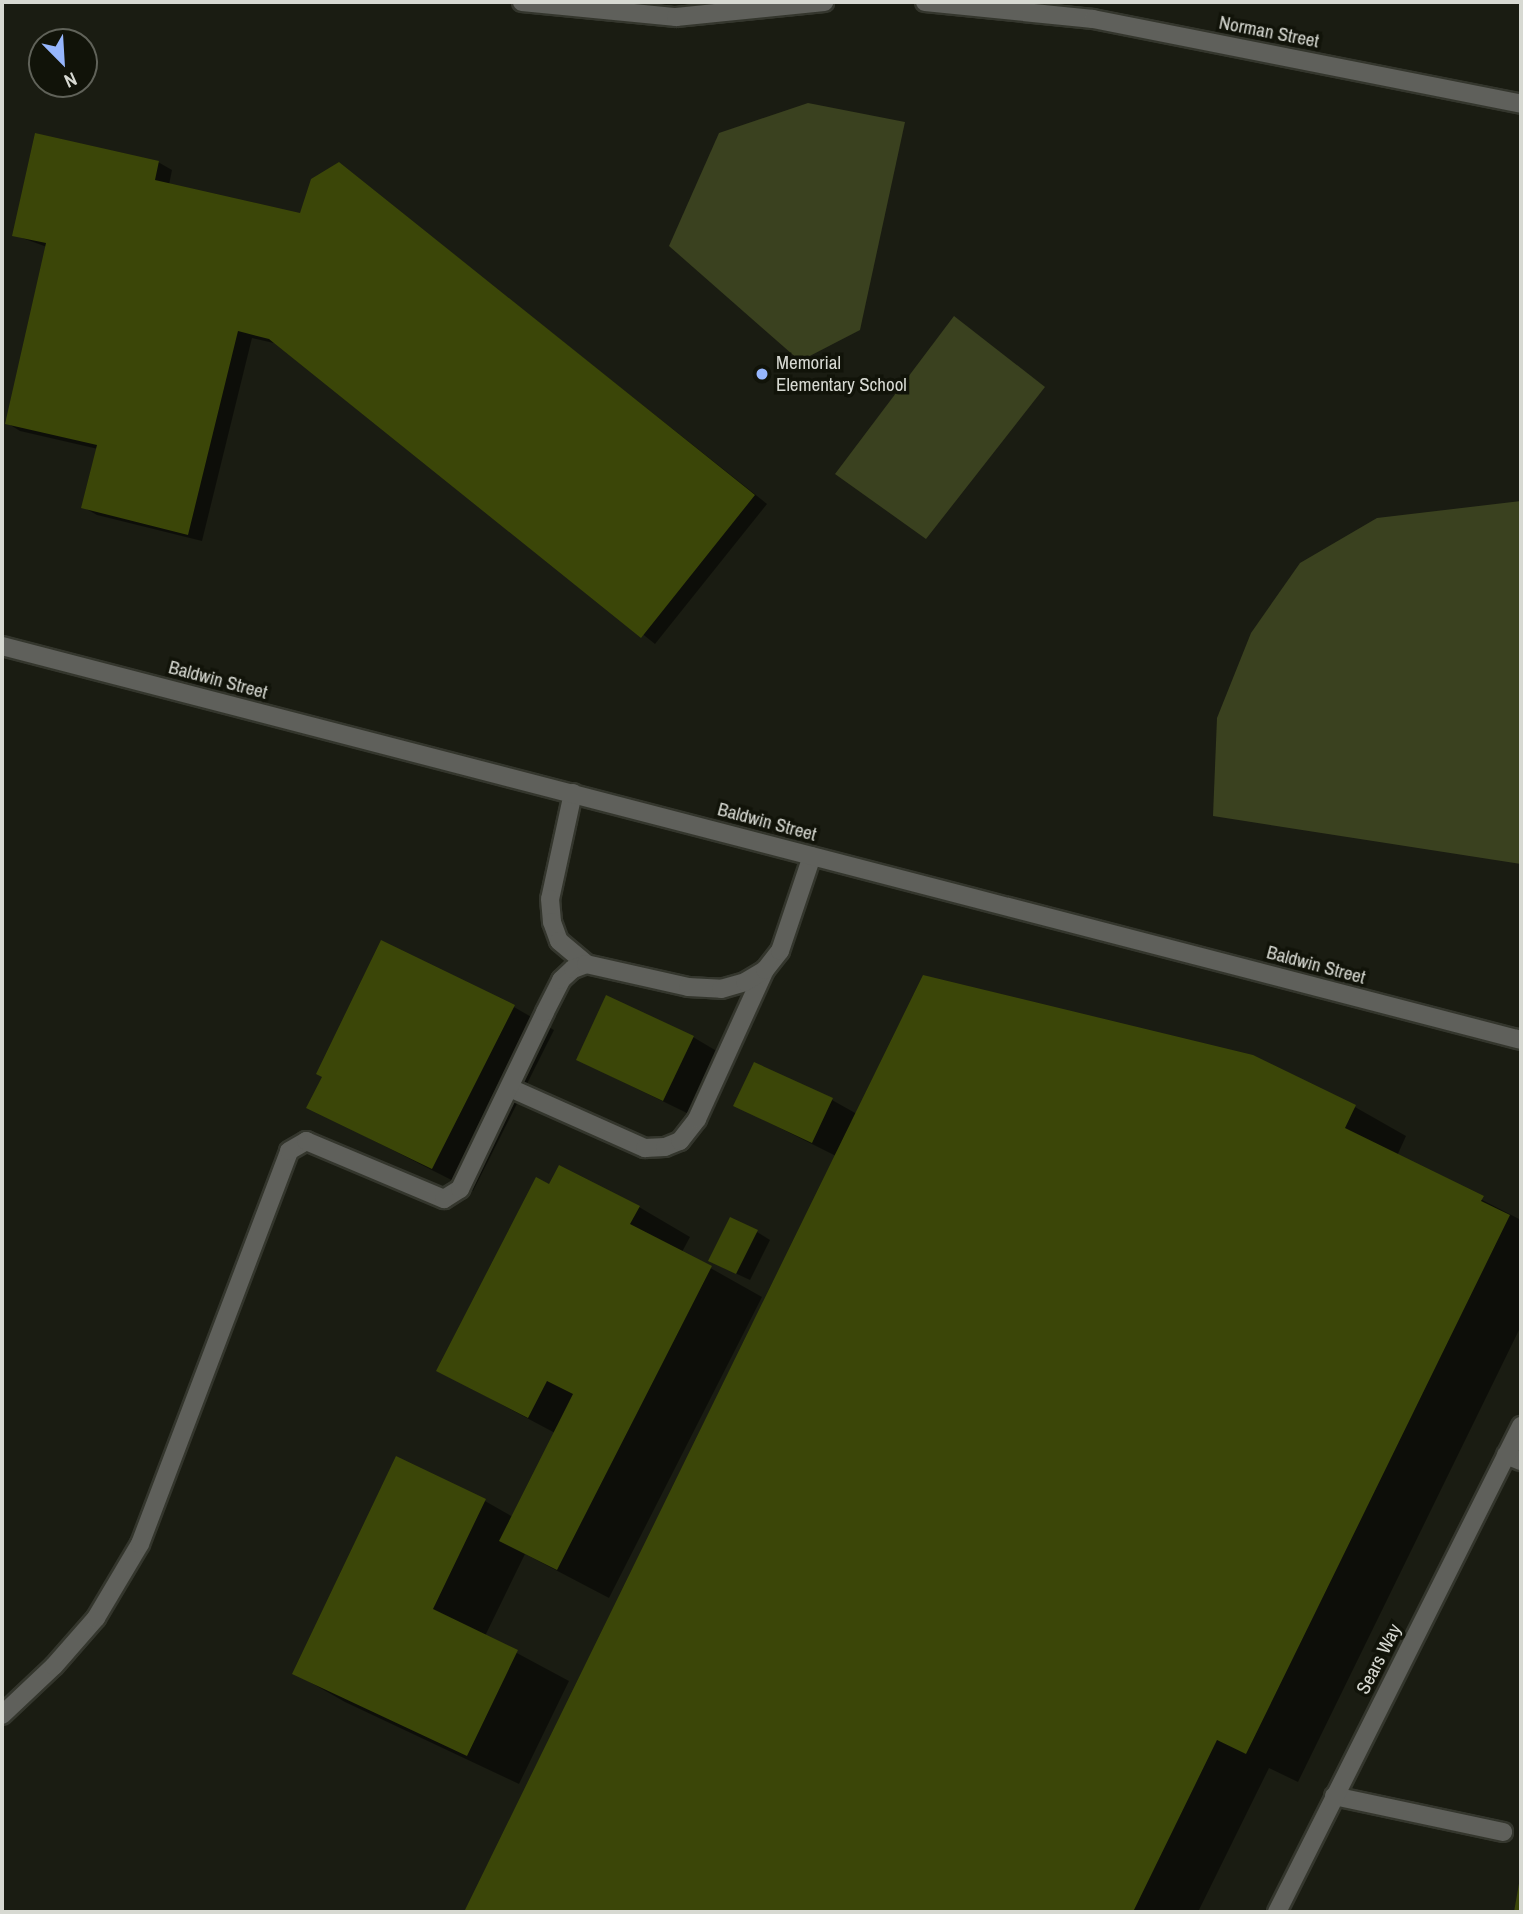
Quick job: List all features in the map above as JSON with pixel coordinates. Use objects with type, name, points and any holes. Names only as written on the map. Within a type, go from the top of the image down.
[{"type":"street","points":[[522,2],[676,18],[824,2]]},
{"type":"street","name":"Norman Street","points":[[925,2],[1093,19],[1521,104]]},
{"type":"street","name":"Baldwin Street","points":[[2,646],[1521,1040]]},
{"type":"street","points":[[573,793],[551,911],[559,941],[586,964],[639,978],[721,989],[765,970]]},
{"type":"street","points":[[510,1088],[645,1148],[664,1147],[680,1141],[697,1119],[765,970],[780,951],[812,856]]},
{"type":"street","points":[[2,1715],[54,1666],[96,1618],[140,1544],[289,1151],[306,1141],[444,1199],[460,1189],[562,979],[586,964]]},
{"type":"street","name":"Sears Way","points":[[1277,1912],[1334,1796],[1514,1458],[1521,1426]]},
{"type":"street","points":[[1334,1796],[1503,1832]]},
{"type":"green space","points":[[808,103],[905,122],[860,330],[800,361],[669,246],[719,133]]},
{"type":"green space","points":[[954,316],[1045,387],[926,539],[835,474]]},
{"type":"green space","points":[[1521,501],[1521,864],[1213,816],[1217,718],[1251,633],[1300,563],[1377,518]]},
{"type":"building","points":[[35,133],[159,161],[155,180],[300,213],[311,179],[339,162],[755,495],[641,638],[269,339],[238,331],[188,535],[81,508],[97,445],[5,424],[46,243],[12,236]]},
{"type":"building","points":[[381,940],[515,1005],[432,1169],[306,1108],[322,1077],[316,1074]]},
{"type":"building","points":[[923,975],[1253,1055],[1356,1105],[1345,1128],[1484,1196],[1481,1201],[1510,1215],[1246,1754],[1217,1740],[1133,1912],[464,1912]]},
{"type":"building","points":[[606,995],[694,1036],[663,1101],[576,1060]]},
{"type":"building","points":[[754,1062],[833,1098],[812,1143],[733,1106]]},
{"type":"building","points":[[559,1165],[640,1206],[630,1224],[712,1266],[557,1570],[499,1541],[573,1394],[547,1381],[528,1418],[436,1371],[536,1177],[549,1184]]},
{"type":"building","points":[[730,1217],[758,1230],[736,1274],[708,1261]]},
{"type":"building","points":[[396,1456],[486,1499],[433,1609],[518,1650],[467,1756],[292,1674]]},
{"type":"building","points":[[1520,1878],[1521,1912],[1514,1912]]},
{"type":"place","name":"Memorial Elementary School","points":[[762,374]]}]
